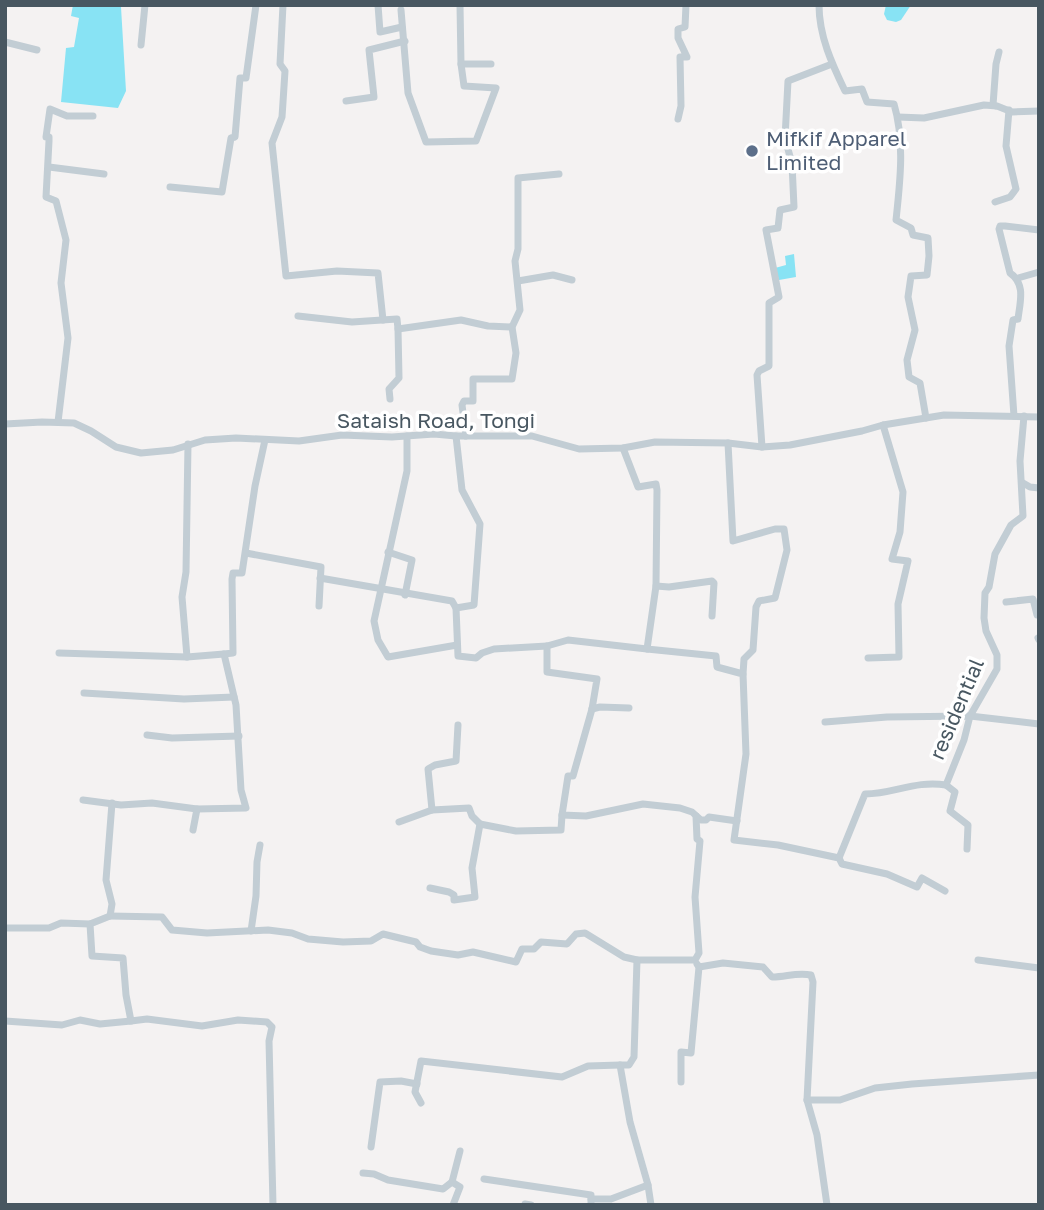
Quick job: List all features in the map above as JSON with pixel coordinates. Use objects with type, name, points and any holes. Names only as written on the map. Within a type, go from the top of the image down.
[{"type":"street","points":[[141,45],[145,5]]},
{"type":"street","points":[[170,187],[222,192],[231,138],[235,137],[240,78],[246,78],[256,5]]},
{"type":"street","points":[[283,5],[280,64],[285,71],[285,88],[282,117],[272,143],[286,276],[337,271],[378,273],[383,320]]},
{"type":"street","points":[[378,5],[380,32],[402,27]]},
{"type":"street","points":[[401,10],[408,93],[426,142],[477,141],[496,88],[464,86],[460,5]]},
{"type":"street","points":[[678,119],[681,106],[680,57],[687,57],[678,38],[678,29],[685,27],[685,5]]},
{"type":"street","points":[[819,5],[819,22],[832,64],[845,91],[862,89],[867,102],[894,104],[898,117],[900,185],[896,220],[912,228],[913,235],[928,238],[926,275],[911,276],[908,297],[915,330],[907,360],[909,377],[920,383],[926,418]]},
{"type":"street","points":[[346,101],[374,97],[369,50],[405,41]]},
{"type":"street","points":[[5,43],[37,50]]},
{"type":"street","points":[[997,106],[993,105],[999,52]]},
{"type":"street","points":[[461,64],[491,64]]},
{"type":"street","points":[[762,447],[757,375],[758,371],[769,366],[769,303],[779,297],[766,230],[778,228],[780,210],[794,207],[792,164],[785,138],[788,80],[832,64]]},
{"type":"street","points":[[898,117],[925,118],[984,105],[997,106],[1012,112],[1039,111]]},
{"type":"street","points":[[58,422],[68,338],[61,283],[66,240],[56,201],[46,197],[49,137],[46,137],[50,110],[67,116],[93,116]]},
{"type":"street","points":[[995,202],[1010,198],[1016,189],[1006,146],[1009,110]]},
{"type":"street","points":[[49,167],[104,174]]},
{"type":"street","points":[[466,436],[463,405],[464,401],[473,401],[473,379],[512,379],[516,353],[512,327],[520,310],[514,261],[519,249],[518,178],[559,174]]},
{"type":"street","points":[[1014,416],[1010,346],[1013,320],[1018,319],[1021,291],[1017,278],[1010,273],[1002,247],[1000,226],[1039,230]]},
{"type":"street","points":[[1017,278],[1039,272]]},
{"type":"street","points":[[518,281],[553,275],[572,280]]},
{"type":"street","points":[[298,316],[352,322],[397,318],[399,378],[389,388],[390,399]]},
{"type":"street","points":[[398,329],[461,320],[488,326],[512,327]]},
{"type":"street","name":"Sataish Road, Tongi","points":[[5,424],[58,422],[82,426],[116,447],[155,452],[173,450],[188,444],[236,438],[299,441],[342,436],[434,434],[532,436],[579,449],[623,449],[655,442],[728,443],[762,447],[805,442],[944,415],[1039,417]]},
{"type":"street","name":"residential","points":[[967,849],[968,825],[950,811],[955,792],[946,785],[970,716],[997,669],[998,655],[986,631],[983,609],[995,554],[1011,525],[1023,516],[1020,461],[1024,416]]},
{"type":"street","points":[[868,658],[899,657],[898,604],[901,581],[908,561],[892,559],[900,533],[903,492],[883,425]]},
{"type":"street","points":[[407,436],[407,471],[374,621],[378,640],[388,657],[457,645]]},
{"type":"street","points":[[456,436],[462,490],[480,524],[474,604],[456,608]]},
{"type":"street","points":[[59,653],[187,657],[233,653],[232,579],[233,573],[242,573],[265,440]]},
{"type":"street","points":[[728,443],[733,541],[783,529],[787,550],[775,598],[759,601],[756,607],[753,650],[744,659],[746,754],[734,840],[778,845],[839,858]]},
{"type":"street","points":[[187,657],[182,597],[186,572],[188,444]]},
{"type":"street","points":[[623,449],[638,487],[656,484],[656,586],[647,649]]},
{"type":"street","points":[[1023,484],[1039,488]]},
{"type":"street","points":[[388,552],[412,560],[405,595]]},
{"type":"street","points":[[246,553],[321,567],[319,606]]},
{"type":"street","points":[[320,578],[405,595],[452,601],[456,608],[458,656],[476,658],[494,649],[547,646],[568,640],[716,656],[720,670],[743,674]]},
{"type":"street","points":[[656,586],[669,587],[712,581],[712,617]]},
{"type":"street","points":[[1006,601],[1033,599],[1037,615],[1039,614]]},
{"type":"street","points":[[399,822],[432,810],[469,808],[480,824],[516,831],[561,830],[568,776],[573,776],[592,709],[597,679],[547,672],[547,646]]},
{"type":"street","points":[[83,800],[152,803],[197,809],[246,808],[241,790],[234,697],[224,654]]},
{"type":"street","points":[[84,694],[174,698],[234,697]]},
{"type":"street","points":[[592,709],[629,708]]},
{"type":"street","points":[[825,722],[887,717],[970,716],[1039,724]]},
{"type":"street","points":[[432,810],[428,769],[456,761],[458,725]]},
{"type":"street","points":[[147,735],[172,738],[239,736]]},
{"type":"street","points":[[945,891],[922,878],[917,887],[887,874],[842,864],[839,858],[865,794],[878,794],[916,783],[946,785]]},
{"type":"street","points":[[110,916],[112,904],[106,880],[112,803]]},
{"type":"street","points":[[562,815],[586,816],[643,804],[680,808],[701,820],[709,817],[737,821]]},
{"type":"street","points":[[193,830],[197,809]]},
{"type":"street","points":[[681,1082],[681,1052],[691,1053],[699,953],[695,897],[700,841],[697,839],[696,816]]},
{"type":"street","points":[[430,888],[449,891],[454,895],[454,900],[475,897],[472,868],[480,824]]},
{"type":"street","points":[[251,931],[257,896],[260,845]]},
{"type":"street","points":[[5,928],[49,928],[61,923],[89,924],[110,916],[162,918],[172,930],[190,932],[268,930],[292,933],[309,939],[343,942],[371,941],[383,934],[416,942],[420,947],[431,951],[458,956],[473,952],[516,962],[522,949],[534,949],[541,942],[568,944],[576,934],[585,933],[615,952],[637,960],[763,967],[772,977],[793,973],[811,975],[813,982],[807,1100],[817,1135],[828,1205]]},
{"type":"street","points":[[89,924],[92,956],[123,958],[125,995],[131,1021]]},
{"type":"street","points":[[421,1103],[415,1092],[421,1061],[562,1077],[588,1066],[629,1065],[634,1057],[637,960]]},
{"type":"street","points":[[978,960],[1039,968]]},
{"type":"street","points":[[5,1021],[62,1025],[80,1020],[100,1024],[147,1018],[202,1026],[238,1020],[267,1022],[272,1027],[269,1041],[273,1205]]},
{"type":"street","points":[[620,1065],[630,1122],[651,1205]]},
{"type":"street","points":[[807,1100],[840,1100],[875,1088],[912,1084],[1039,1075]]},
{"type":"street","points":[[370,1147],[380,1082],[401,1081],[417,1084]]},
{"type":"street","points":[[363,1173],[443,1189],[452,1182],[460,1151]]},
{"type":"street","points":[[484,1179],[591,1195],[591,1202],[611,1199],[648,1185]]},
{"type":"street","points":[[452,1182],[460,1187],[453,1205]]},
{"type":"water","points":[[73,5],[121,7],[126,91],[118,108],[61,102],[66,48],[74,47],[79,18],[71,16]]},
{"type":"water","points":[[886,5],[911,5],[901,20],[896,22],[887,20],[884,14]]},
{"type":"water","points":[[794,254],[796,277],[779,280],[775,268],[786,265],[785,256]]},
{"type":"place","name":"Mifkif Apparel Limited","points":[[752,151]]}]
